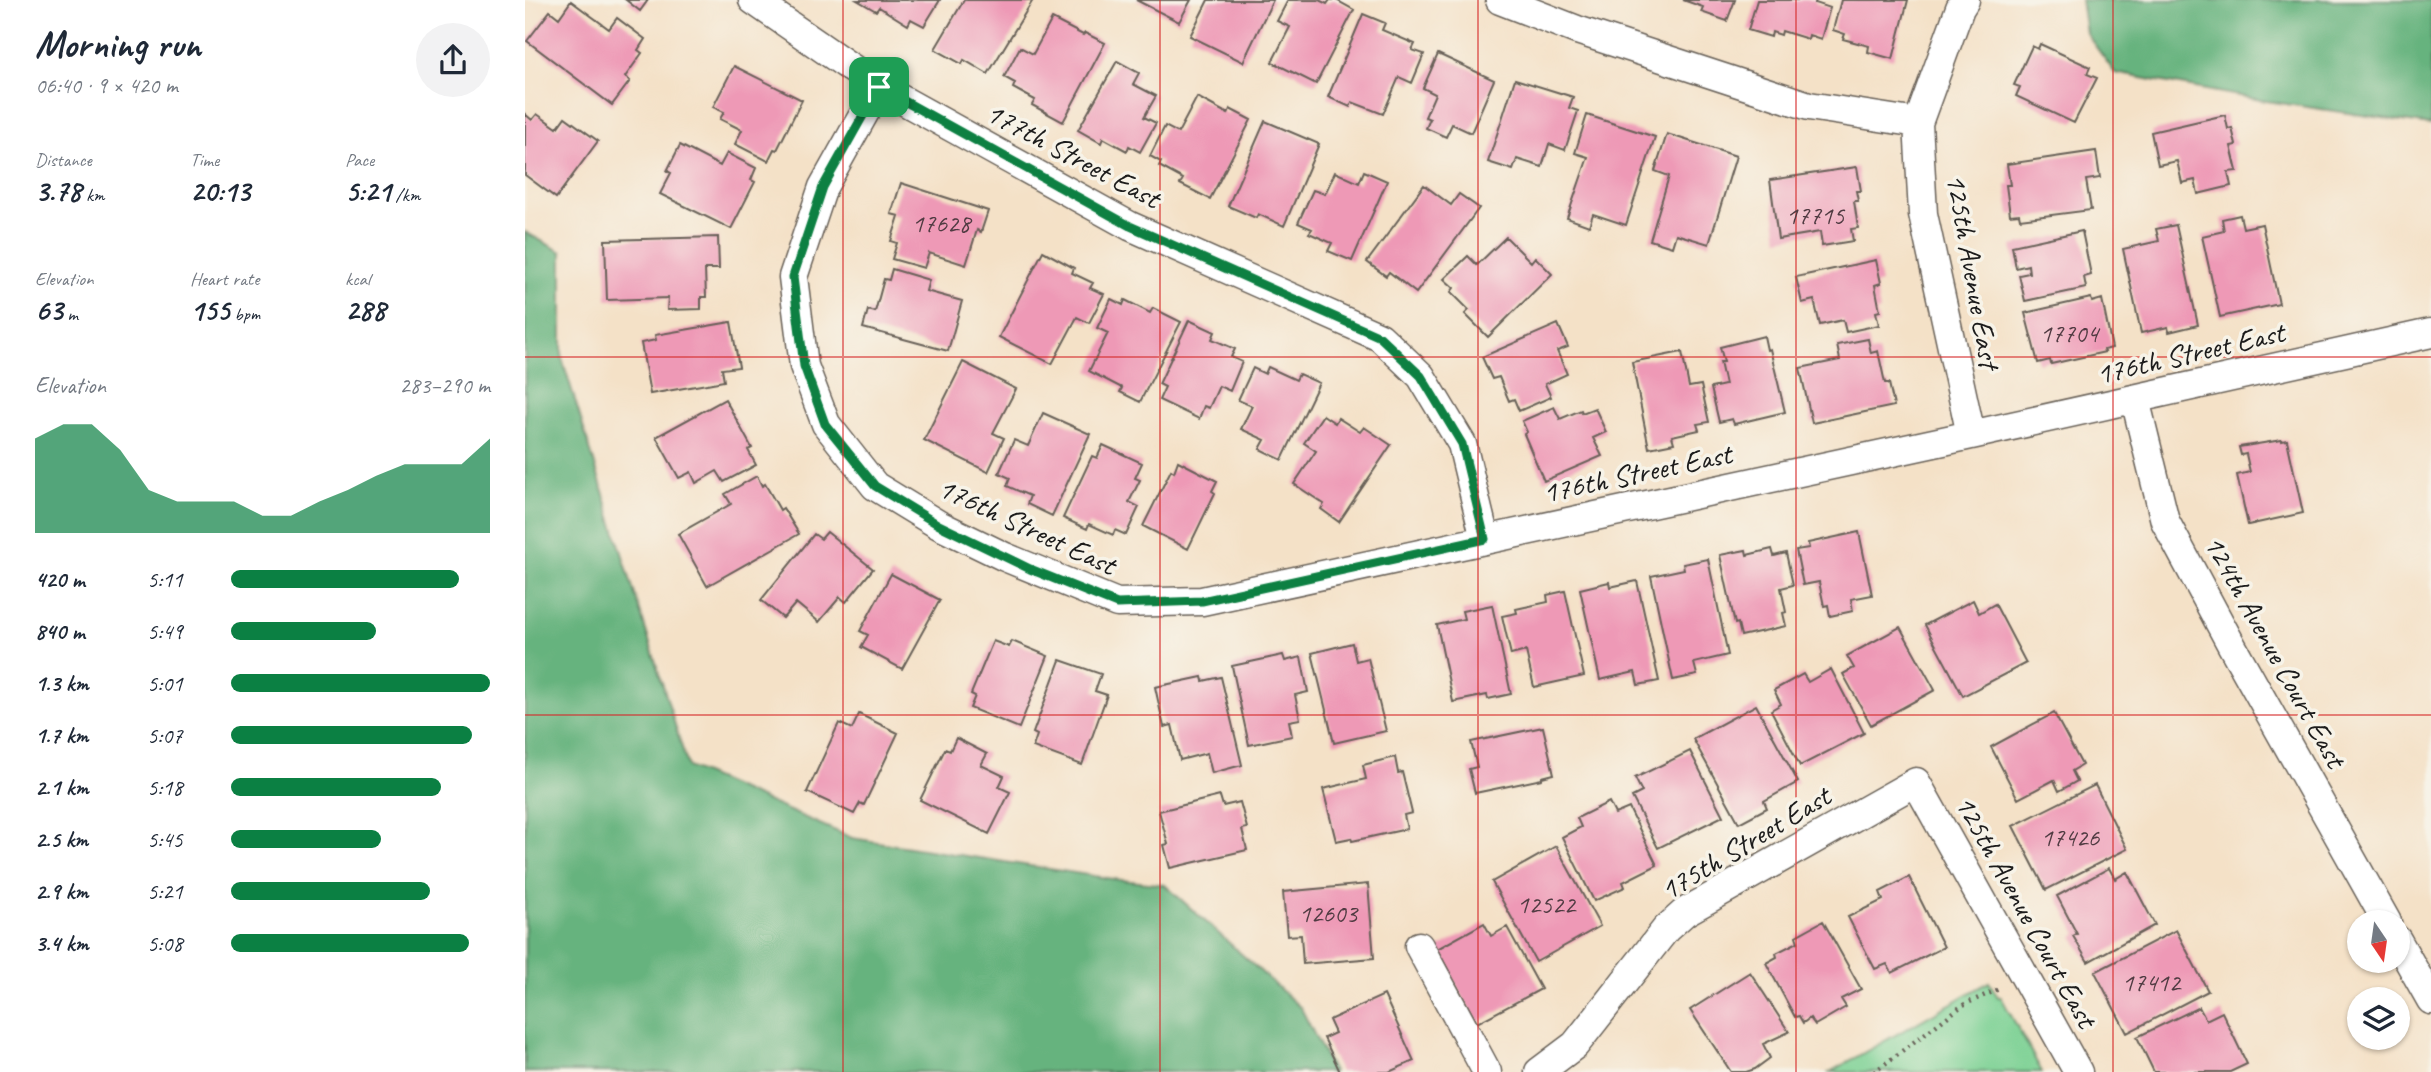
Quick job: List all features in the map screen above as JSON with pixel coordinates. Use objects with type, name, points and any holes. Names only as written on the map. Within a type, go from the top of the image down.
[{"type":"street","name":"177th Street East","points":[[753,0],[879,87],[1130,226],[1380,337],[1421,376],[1462,444],[1485,539]]},
{"type":"street","points":[[1500,0],[1577,30],[1809,106],[1918,123]]},
{"type":"street","name":"125th Avenue East","points":[[1965,0],[1918,123],[1923,214],[1971,435]]},
{"type":"street","name":"176th Street East","points":[[879,87],[823,187],[793,277],[804,366],[825,424],[875,486],[950,531],[1030,569],[1117,604],[1202,601],[2431,333]]},
{"type":"street","name":"124th Avenue Court East","points":[[2135,399],[2165,521],[2381,910]]},
{"type":"street","name":"125th Avenue Court East","points":[[1916,782],[2078,1072]]},
{"type":"street","name":"175th Street East","points":[[1539,1072],[1575,1045],[1666,929],[1685,912],[1916,782]]},
{"type":"street","points":[[1419,946],[1487,1072]]},
{"type":"street","points":[[2410,963],[2431,1000]]},
{"type":"path","points":[[1874,1072],[1963,1005],[2025,977]]},
{"type":"green space","points":[[2081,0],[2431,0],[2431,125],[2266,101],[2115,73],[2086,33]]},
{"type":"green space","points":[[525,232],[562,252],[562,358],[688,767],[852,838],[1165,885],[1301,1008],[1333,1072],[525,1072]]},
{"type":"green space","points":[[1989,982],[1998,997],[2001,997],[2042,1072],[1830,1072]]},
{"type":"building","points":[[626,0],[648,0],[640,11]]},
{"type":"building","points":[[857,0],[940,0],[924,26],[911,19],[908,25],[879,7],[876,11]]},
{"type":"building","points":[[964,0],[1033,0],[988,74],[964,60],[962,64],[935,49]]},
{"type":"building","points":[[1136,0],[1191,0],[1179,22]]},
{"type":"building","points":[[1208,0],[1273,0],[1243,62],[1190,36]]},
{"type":"building","points":[[1288,0],[1319,0],[1327,4],[1330,0],[1336,0],[1354,10],[1316,84],[1272,62],[1290,27],[1277,21]]},
{"type":"building","points":[[1683,0],[1735,0],[1727,21],[1701,12],[1703,7]]},
{"type":"building","points":[[1757,0],[1816,0],[1815,3],[1830,8],[1821,39],[1809,35],[1808,39],[1782,31],[1781,35],[1772,32],[1771,37],[1748,30]]},
{"type":"building","points":[[1841,0],[1908,0],[1893,59],[1868,52],[1869,46],[1843,39],[1845,34],[1833,30]]},
{"type":"building","points":[[571,1],[609,29],[617,18],[645,39],[638,50],[642,53],[625,77],[630,81],[612,105],[527,41],[550,11],[559,18]]},
{"type":"building","points":[[1363,14],[1385,23],[1382,30],[1415,44],[1412,50],[1424,54],[1412,83],[1399,77],[1383,114],[1352,102],[1350,107],[1328,97]]},
{"type":"building","points":[[1052,19],[1105,43],[1063,122],[1032,105],[1035,100],[1013,88],[1015,83],[1004,77],[1020,47],[1033,54]]},
{"type":"building","points":[[2040,44],[2090,67],[2087,74],[2097,78],[2074,123],[2016,96],[2020,87],[2014,85],[2032,46],[2038,49]]},
{"type":"building","points":[[1438,54],[1494,80],[1471,133],[1452,124],[1446,137],[1426,128],[1430,119],[1425,117],[1435,94],[1423,88]]},
{"type":"building","points":[[1117,61],[1139,73],[1133,84],[1156,96],[1144,117],[1156,123],[1140,152],[1129,146],[1127,151],[1103,138],[1101,143],[1078,130]]},
{"type":"building","points":[[734,66],[802,100],[777,150],[774,149],[768,161],[735,144],[742,130],[720,119],[724,112],[713,107]]},
{"type":"building","points":[[1515,79],[1573,97],[1569,108],[1578,111],[1565,150],[1549,144],[1542,167],[1517,159],[1513,170],[1488,162]]},
{"type":"building","points":[[1197,97],[1228,114],[1230,109],[1251,120],[1210,199],[1180,184],[1183,179],[1159,166],[1161,162],[1150,156],[1165,126],[1178,133]]},
{"type":"building","points":[[525,114],[532,120],[537,114],[557,128],[565,117],[598,141],[556,198],[525,175]]},
{"type":"building","points":[[1587,115],[1655,137],[1626,225],[1593,214],[1589,226],[1567,218],[1588,157],[1575,153]]},
{"type":"building","points":[[2225,115],[2236,145],[2231,146],[2237,171],[2228,172],[2231,186],[2198,194],[2195,180],[2182,183],[2177,161],[2158,165],[2151,132]]},
{"type":"building","points":[[1265,121],[1319,144],[1284,226],[1258,214],[1256,218],[1228,206]]},
{"type":"building","points":[[1667,134],[1736,156],[1709,244],[1676,234],[1672,247],[1650,240],[1669,176],[1655,171]]},
{"type":"building","points":[[680,145],[720,166],[727,153],[756,168],[751,180],[755,182],[731,229],[660,194],[671,173],[667,171]]},
{"type":"building","points":[[2096,151],[2100,178],[2086,180],[2091,210],[2020,219],[2019,214],[2010,215],[2006,185],[2010,185],[2007,164]]},
{"type":"building","points":[[1857,167],[1861,191],[1856,191],[1858,201],[1854,201],[1858,228],[1851,229],[1853,241],[1822,246],[1820,232],[1778,239],[1770,180]]},
{"type":"building","points":[[1364,171],[1387,181],[1352,261],[1328,251],[1332,243],[1309,233],[1312,229],[1298,223],[1313,190],[1325,194],[1335,172],[1359,183]]},
{"type":"building","points":[[901,183],[988,211],[981,232],[977,230],[966,265],[929,253],[924,268],[892,259],[897,243],[891,241],[899,216],[891,214]]},
{"type":"building","points":[[1424,185],[1451,205],[1459,194],[1479,208],[1416,293],[1389,272],[1386,276],[1367,262]]},
{"type":"building","points":[[2240,215],[2243,228],[2262,224],[2279,304],[2220,317],[2202,236],[2224,231],[2222,219]]},
{"type":"building","points":[[2176,225],[2198,325],[2169,332],[2168,327],[2141,333],[2123,249],[2159,241],[2156,229]]},
{"type":"building","points":[[2082,231],[2091,275],[2084,277],[2086,288],[2025,301],[2019,275],[2029,273],[2028,265],[2016,268],[2012,246]]},
{"type":"building","points":[[718,237],[719,269],[705,269],[706,297],[701,297],[701,309],[667,310],[668,298],[607,300],[605,240]]},
{"type":"building","points":[[1506,237],[1531,262],[1535,257],[1552,274],[1488,337],[1465,314],[1469,310],[1451,292],[1454,288],[1444,279],[1468,256],[1477,265]]},
{"type":"building","points":[[1043,251],[1074,268],[1072,273],[1093,283],[1090,288],[1104,294],[1089,323],[1077,317],[1052,364],[999,337]]},
{"type":"building","points":[[1876,260],[1881,283],[1875,285],[1880,311],[1876,312],[1879,325],[1846,332],[1843,320],[1820,325],[1814,300],[1802,303],[1796,277]]},
{"type":"building","points":[[892,269],[929,280],[926,291],[962,301],[948,351],[863,328],[868,310],[875,312],[884,279],[889,280]]},
{"type":"building","points":[[2091,298],[2092,302],[2102,299],[2112,348],[2051,364],[2050,360],[2038,363],[2025,313]]},
{"type":"building","points":[[1111,299],[1123,305],[1125,300],[1150,313],[1153,308],[1181,322],[1140,402],[1120,392],[1122,388],[1089,371],[1108,333],[1097,328]]},
{"type":"building","points":[[1189,320],[1215,332],[1212,339],[1235,349],[1231,357],[1242,362],[1230,391],[1219,386],[1209,408],[1204,406],[1199,419],[1159,400],[1165,387],[1159,384]]},
{"type":"building","points":[[731,322],[739,367],[722,369],[724,381],[650,394],[641,343],[656,340],[655,335]]},
{"type":"building","points":[[1558,324],[1568,347],[1557,351],[1567,374],[1545,384],[1551,397],[1519,411],[1514,399],[1509,401],[1499,377],[1492,379],[1482,357]]},
{"type":"building","points":[[1764,336],[1767,350],[1770,349],[1785,412],[1734,424],[1732,419],[1719,422],[1711,388],[1725,385],[1720,347]]},
{"type":"building","points":[[1868,339],[1871,353],[1878,351],[1885,383],[1889,383],[1894,406],[1812,423],[1800,368],[1840,360],[1837,345]]},
{"type":"building","points":[[1682,352],[1689,387],[1701,385],[1709,422],[1697,424],[1699,430],[1672,436],[1674,443],[1649,448],[1632,362]]},
{"type":"building","points":[[963,362],[1016,389],[993,433],[1004,438],[988,472],[924,440]]},
{"type":"building","points":[[1268,367],[1296,380],[1299,374],[1319,383],[1282,460],[1260,449],[1265,440],[1241,429],[1252,406],[1238,400],[1253,368],[1265,374]]},
{"type":"building","points":[[725,399],[752,448],[748,450],[756,465],[724,482],[717,471],[696,483],[691,472],[679,478],[656,437]]},
{"type":"building","points":[[1554,407],[1560,419],[1581,410],[1582,413],[1595,408],[1606,432],[1593,438],[1602,456],[1544,481],[1524,434],[1527,432],[1522,421]]},
{"type":"building","points":[[1043,413],[1090,434],[1052,516],[1027,504],[1030,496],[1007,486],[1010,478],[999,473],[1014,440],[1028,446]]},
{"type":"building","points":[[1323,415],[1335,423],[1338,418],[1360,432],[1364,427],[1391,445],[1339,522],[1321,509],[1324,504],[1294,484],[1316,451],[1304,443]]},
{"type":"building","points":[[2287,440],[2303,513],[2248,525],[2237,475],[2250,472],[2246,454],[2241,455],[2239,447]]},
{"type":"building","points":[[1103,445],[1142,463],[1135,478],[1140,480],[1129,502],[1139,507],[1126,535],[1115,530],[1113,535],[1089,524],[1087,529],[1063,518],[1092,456],[1097,458]]},
{"type":"building","points":[[1178,461],[1217,481],[1212,491],[1215,493],[1188,549],[1143,526]]},
{"type":"building","points":[[757,476],[762,486],[765,484],[780,510],[783,508],[799,534],[707,586],[678,534],[731,504],[725,494]]},
{"type":"building","points":[[827,532],[873,569],[846,602],[840,597],[819,622],[796,603],[783,618],[761,600],[814,534],[821,539]]},
{"type":"building","points":[[1859,532],[1872,595],[1851,599],[1853,611],[1830,616],[1828,605],[1824,606],[1819,582],[1803,585],[1796,550],[1809,548],[1808,543]]},
{"type":"building","points":[[1772,549],[1774,556],[1786,553],[1793,585],[1781,588],[1786,626],[1741,636],[1738,623],[1735,624],[1720,555],[1746,550],[1747,555]]},
{"type":"building","points":[[1708,559],[1728,655],[1694,663],[1697,675],[1673,680],[1651,576],[1684,569],[1683,564]]},
{"type":"building","points":[[891,574],[940,600],[902,669],[861,647],[868,635],[860,631]]},
{"type":"building","points":[[1637,581],[1659,681],[1638,685],[1635,672],[1600,680],[1580,589],[1609,582],[1610,587]]},
{"type":"building","points":[[1565,591],[1584,676],[1534,687],[1526,651],[1511,655],[1502,616],[1517,613],[1516,609],[1548,602],[1547,595]]},
{"type":"building","points":[[1973,600],[1979,613],[1995,604],[2026,663],[1963,696],[1925,625]]},
{"type":"building","points":[[1492,605],[1511,694],[1488,699],[1487,695],[1453,702],[1437,625],[1464,619],[1462,611]]},
{"type":"building","points":[[1900,627],[1935,690],[1871,725],[1843,674],[1854,668],[1847,656]]},
{"type":"building","points":[[993,641],[1009,647],[1012,641],[1048,656],[1019,728],[970,708],[975,696],[971,694]]},
{"type":"building","points":[[1352,643],[1356,661],[1368,658],[1386,731],[1334,743],[1312,653]]},
{"type":"building","points":[[1283,655],[1285,661],[1301,657],[1308,692],[1295,695],[1300,719],[1289,721],[1292,736],[1249,745],[1232,666]]},
{"type":"building","points":[[1060,660],[1101,674],[1095,691],[1107,695],[1082,765],[1033,747],[1037,735],[1033,733]]},
{"type":"building","points":[[1831,669],[1864,733],[1800,766],[1771,710],[1781,704],[1774,690],[1803,674],[1808,682]]},
{"type":"building","points":[[1202,677],[1203,681],[1221,677],[1242,765],[1212,773],[1207,753],[1180,760],[1172,725],[1164,727],[1155,687]]},
{"type":"building","points":[[1756,705],[1798,782],[1764,801],[1767,808],[1739,823],[1693,739]]},
{"type":"building","points":[[2054,713],[2082,765],[2072,771],[2077,781],[2059,791],[2054,780],[2018,799],[1991,747]]},
{"type":"building","points":[[859,714],[898,733],[864,805],[860,803],[854,814],[807,792],[839,723],[852,729]]},
{"type":"building","points":[[1543,727],[1554,774],[1475,793],[1469,769],[1477,767],[1471,742]]},
{"type":"building","points":[[956,738],[987,754],[981,765],[1004,776],[999,787],[1010,792],[989,834],[920,800],[945,749],[950,751]]},
{"type":"building","points":[[1690,751],[1723,816],[1658,848],[1632,797],[1642,792],[1635,778]]},
{"type":"building","points":[[1395,757],[1398,773],[1402,772],[1412,813],[1404,815],[1407,829],[1352,841],[1351,838],[1336,841],[1323,789],[1366,779],[1363,765]]},
{"type":"building","points":[[2095,785],[2127,849],[2046,890],[2013,826]]},
{"type":"building","points":[[1220,796],[1223,806],[1240,802],[1247,828],[1242,829],[1247,850],[1170,868],[1164,845],[1168,844],[1159,811]]},
{"type":"building","points":[[1609,802],[1615,814],[1629,808],[1657,865],[1623,882],[1625,887],[1594,901],[1562,837],[1581,827],[1577,818]]},
{"type":"building","points":[[1556,846],[1600,926],[1536,962],[1492,882]]},
{"type":"building","points":[[2109,868],[2115,879],[2127,872],[2155,925],[2088,962],[2073,936],[2077,934],[2057,896]]},
{"type":"building","points":[[1909,877],[1944,947],[1892,973],[1887,964],[1875,969],[1848,917],[1883,900],[1880,892]]},
{"type":"building","points":[[1368,884],[1374,958],[1303,964],[1301,935],[1287,936],[1283,892]]},
{"type":"building","points":[[1823,921],[1861,989],[1841,999],[1846,1007],[1815,1025],[1810,1018],[1803,1023],[1799,1016],[1795,1017],[1766,963],[1777,957],[1776,953],[1798,942],[1796,936]]},
{"type":"building","points":[[1484,923],[1491,936],[1507,927],[1541,989],[1477,1023],[1437,949]]},
{"type":"building","points":[[2176,930],[2208,991],[2127,1033],[2095,972]]},
{"type":"building","points":[[1750,972],[1789,1032],[1763,1044],[1770,1058],[1755,1069],[1731,1072],[1690,1010]]},
{"type":"building","points":[[1384,995],[1414,1061],[1389,1072],[1340,1072],[1324,1038],[1335,1033],[1329,1020]]},
{"type":"building","points":[[2199,1007],[2206,1020],[2222,1012],[2247,1064],[2230,1072],[2154,1072],[2137,1037]]},
{"type":"route","points":[[879,87],[1130,226],[1380,337],[1421,376],[1462,444],[1485,539],[1202,601],[1117,604],[1030,569],[939,525],[875,486],[825,424],[804,366],[793,277],[823,187],[879,87]]}]
